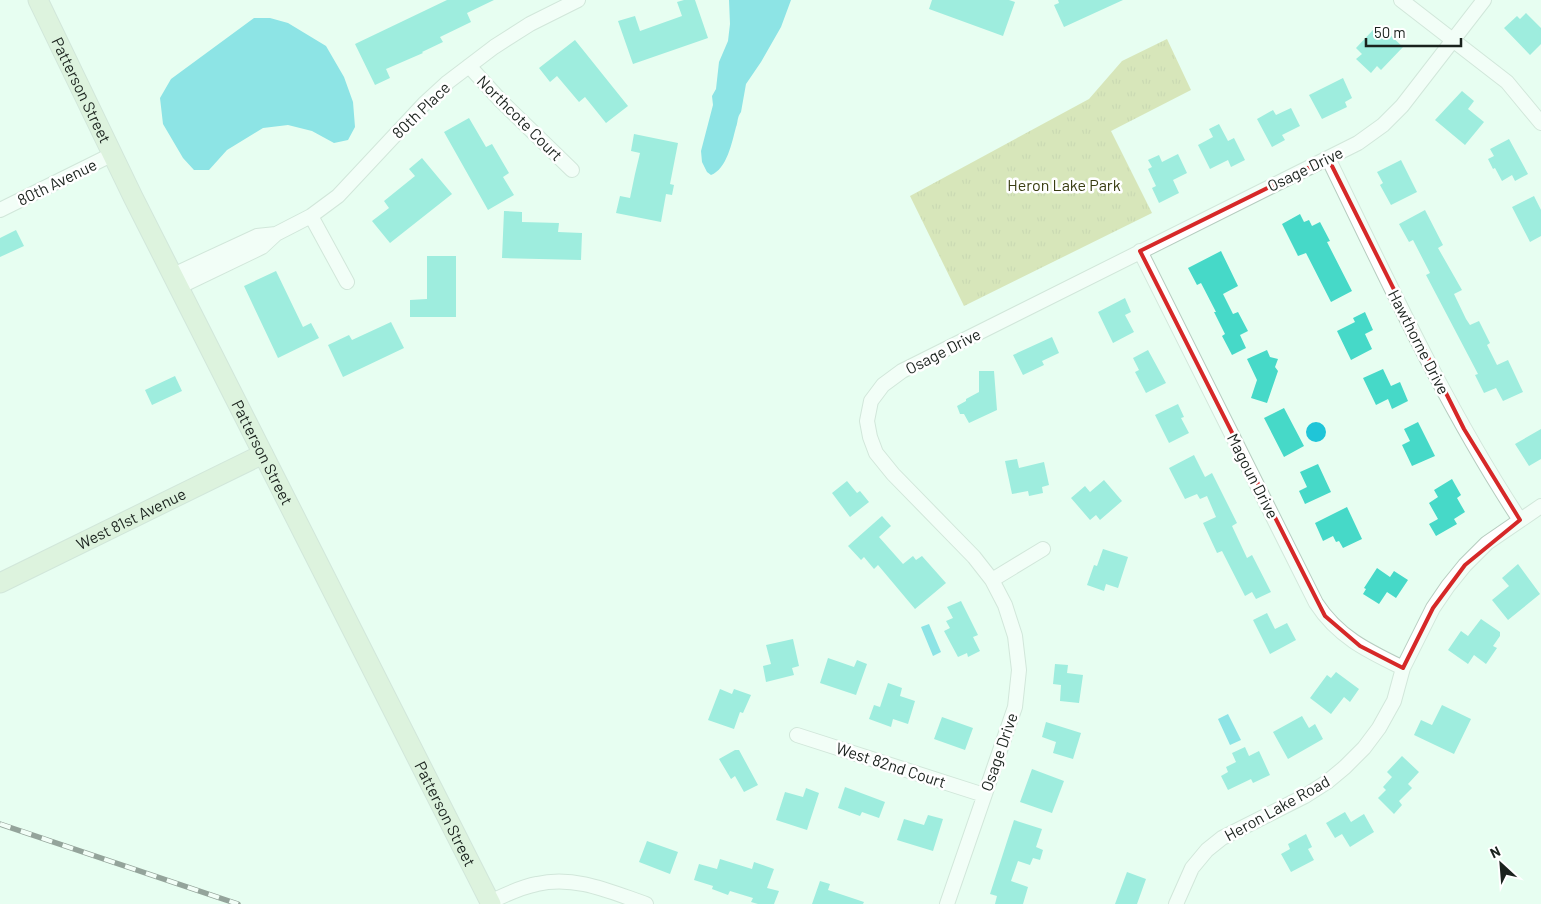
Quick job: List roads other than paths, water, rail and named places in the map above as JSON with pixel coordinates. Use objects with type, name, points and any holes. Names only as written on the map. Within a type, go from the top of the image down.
[{"type":"street","name":"Patterson Street","points":[[38,0],[262,454],[490,903]]},
{"type":"street","name":"80th Place","points":[[176,281],[261,247],[276,234],[311,216],[338,196],[424,104],[448,82],[494,47],[530,24],[578,0]]},
{"type":"street","points":[[1401,0],[1507,82],[1541,124]]},
{"type":"street","name":"Osage Drive","points":[[947,904],[1015,707],[1019,670],[1015,636],[1005,605],[992,580],[974,557],[893,474],[876,453],[870,438],[867,421],[871,401],[883,385],[902,371],[1358,143],[1383,125],[1402,106],[1484,0]]},
{"type":"street","name":"Northcote Court","points":[[469,66],[501,101],[572,170]]},
{"type":"street","name":"80th Avenue","points":[[0,210],[113,154]]},
{"type":"street","name":"Hawthorne Drive","points":[[1328,158],[1464,429],[1520,520]]},
{"type":"street","points":[[311,216],[347,282]]},
{"type":"street","name":"Magoun Drive","points":[[1140,251],[1320,609],[1336,627],[1360,646],[1403,668]]},
{"type":"street","name":"West 81st Avenue","points":[[0,583],[262,454]]},
{"type":"street","name":"Heron Lake Road","points":[[1176,904],[1192,868],[1207,850],[1246,825],[1305,796],[1327,782],[1364,748],[1394,701],[1403,668],[1433,608],[1448,586],[1465,565],[1488,543],[1541,506]]},
{"type":"street","points":[[992,580],[1043,549]]},
{"type":"street","name":"West 82nd Court","points":[[797,735],[984,795]]},
{"type":"street","points":[[490,903],[518,889],[538,883],[575,882],[597,887],[646,904]]},
{"type":"water","points":[[729,0],[791,0],[781,27],[746,84],[741,112],[725,161],[717,172],[711,175],[707,172],[702,162],[701,151],[713,105],[712,96],[716,89],[719,62],[728,41],[730,24]]},
{"type":"water","points":[[254,18],[270,18],[288,23],[326,46],[344,77],[353,102],[355,127],[348,140],[334,143],[312,131],[288,125],[263,128],[227,150],[209,170],[194,170],[183,158],[163,124],[160,98],[171,79]]},
{"type":"water","points":[[1316,422],[1323,425],[1326,432],[1323,439],[1316,442],[1309,439],[1306,432],[1309,425]]},
{"type":"water","points":[[929,624],[941,652],[933,656],[921,627]]},
{"type":"water","points":[[1228,714],[1241,740],[1230,745],[1218,719]]},
{"type":"railway","points":[[0,824],[238,904]]},
{"type":"park label","name":"Heron Lake Park","points":[[1064,185]]}]
